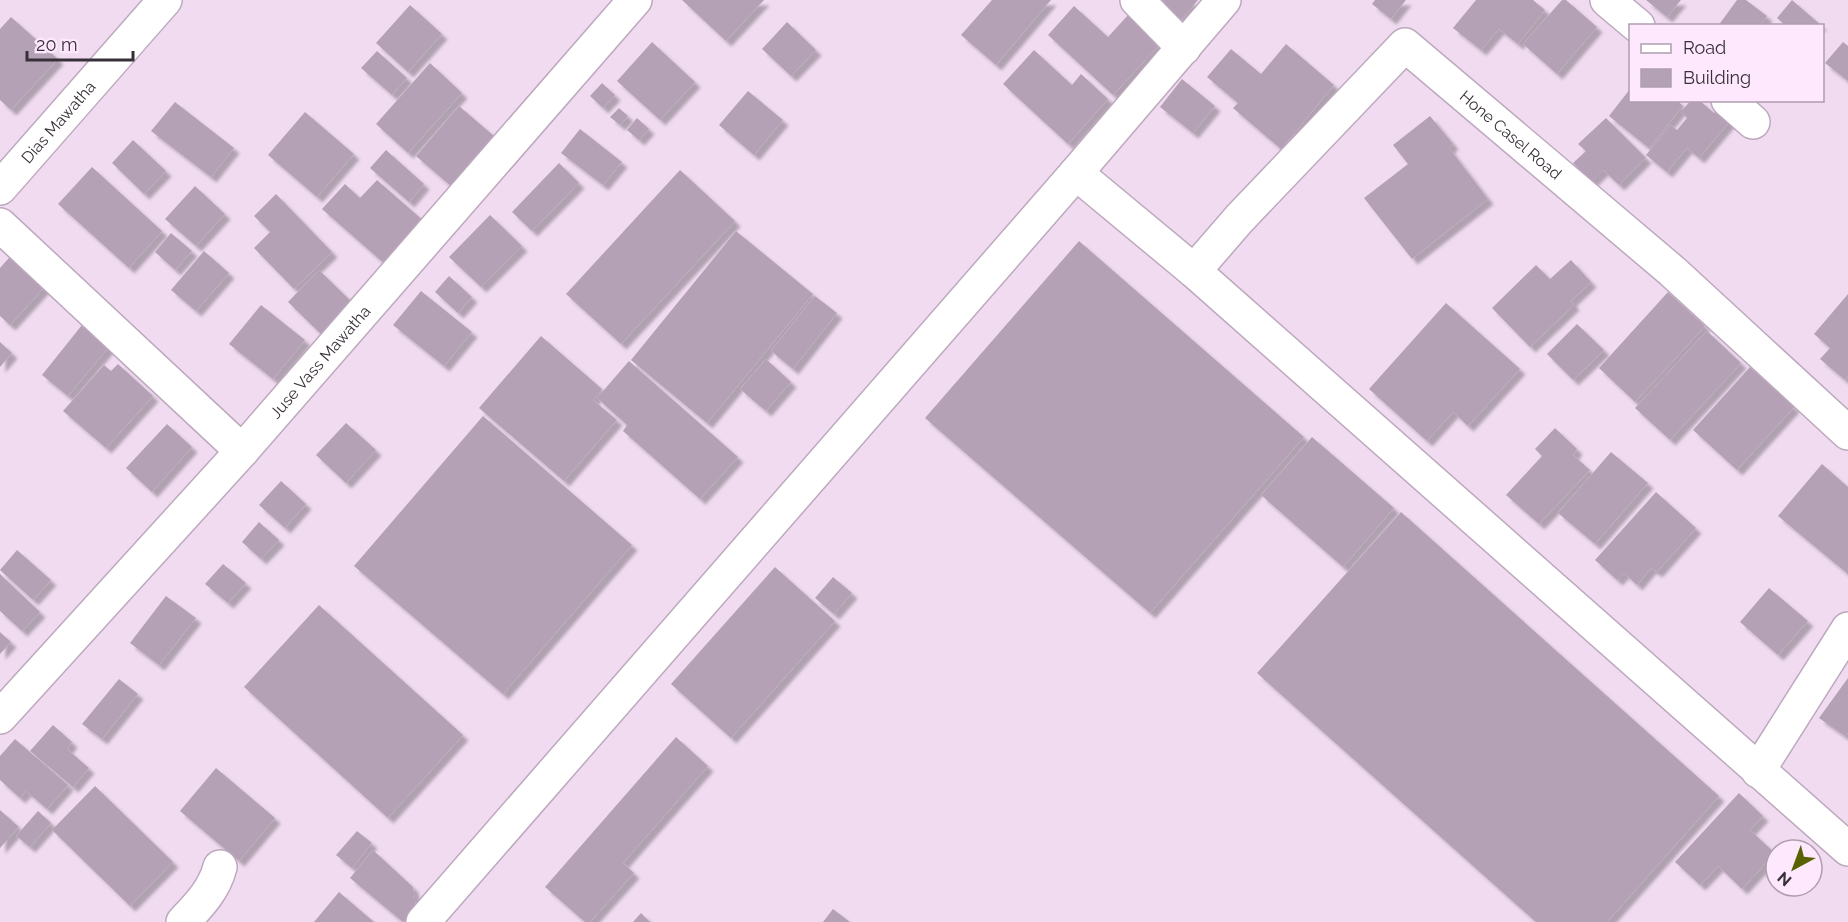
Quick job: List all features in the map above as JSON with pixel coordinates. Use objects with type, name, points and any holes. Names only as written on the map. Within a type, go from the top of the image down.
[{"type":"street","name":"Dias Mawatha","points":[[0,188],[165,0]]},
{"type":"street","name":"Juse Vass Mawatha","points":[[0,717],[242,451],[635,0]]},
{"type":"street","points":[[1137,0],[1184,48]]},
{"type":"street","points":[[423,922],[1224,0]]},
{"type":"street","points":[[1608,0],[1636,24]]},
{"type":"street","name":"Hone Casel Road","points":[[1194,272],[1239,219],[1405,45],[1672,271],[1848,433]]},
{"type":"street","points":[[1730,102],[1753,122]]},
{"type":"street","points":[[1076,173],[1194,272],[1848,849]]},
{"type":"street","points":[[0,225],[242,451]]},
{"type":"street","points":[[1758,771],[1848,629]]},
{"type":"street","points":[[183,922],[202,902],[216,882],[220,867]]},
{"type":"building","points":[[682,0],[764,0],[726,41]]},
{"type":"building","points":[[992,0],[1051,0],[996,65],[961,35]]},
{"type":"building","points":[[1158,0],[1198,0],[1181,20]]},
{"type":"building","points":[[1375,0],[1406,0],[1391,19],[1372,4]]},
{"type":"building","points":[[1476,0],[1533,0],[1545,10],[1518,44],[1499,29],[1481,50],[1453,28]]},
{"type":"building","points":[[1562,0],[1566,0],[1597,27],[1557,74],[1523,44]]},
{"type":"building","points":[[1646,0],[1681,0],[1667,17]]},
{"type":"building","points":[[1737,0],[1746,0],[1767,16],[1761,24],[1719,24]]},
{"type":"building","points":[[1792,0],[1820,24],[1784,24],[1777,18]]},
{"type":"building","points":[[410,5],[442,34],[408,72],[376,43]]},
{"type":"building","points":[[1074,6],[1108,37],[1129,14],[1161,43],[1113,95],[1048,35]]},
{"type":"building","points":[[11,17],[58,59],[11,110],[0,100],[0,29]]},
{"type":"building","points":[[787,22],[816,50],[791,76],[762,49]]},
{"type":"building","points":[[652,42],[695,82],[660,120],[617,81]]},
{"type":"building","points":[[1843,42],[1848,46],[1848,81],[1825,63]]},
{"type":"building","points":[[1286,44],[1334,85],[1281,149],[1233,108],[1238,103],[1207,77],[1231,49],[1261,74]]},
{"type":"building","points":[[1034,50],[1072,85],[1081,74],[1108,99],[1068,144],[1003,84]]},
{"type":"building","points":[[377,51],[407,78],[392,95],[361,68]]},
{"type":"building","points":[[430,63],[462,93],[408,153],[376,124]]},
{"type":"building","points":[[1182,79],[1215,106],[1193,133],[1160,107]]},
{"type":"building","points":[[602,83],[615,95],[603,108],[590,96]]},
{"type":"building","points":[[1629,90],[1629,102],[1679,102],[1683,106],[1649,148],[1609,116]]},
{"type":"building","points":[[748,91],[783,120],[754,155],[719,125]]},
{"type":"building","points":[[175,102],[234,148],[211,177],[151,131]]},
{"type":"building","points":[[1689,102],[1701,102],[1714,113],[1722,103],[1736,114],[1699,158],[1687,148],[1667,172],[1646,155],[1671,125],[1677,130],[1687,118],[1681,112]]},
{"type":"building","points":[[459,106],[494,136],[451,186],[416,156]]},
{"type":"building","points":[[619,108],[628,116],[620,125],[610,117]]},
{"type":"building","points":[[305,112],[354,154],[317,197],[268,155]]},
{"type":"building","points":[[1430,116],[1453,144],[1449,148],[1488,199],[1412,259],[1364,198],[1408,164],[1393,145]]},
{"type":"building","points":[[637,118],[649,129],[639,140],[627,130]]},
{"type":"building","points":[[1606,118],[1646,158],[1619,185],[1603,170],[1591,182],[1573,163],[1586,151],[1578,144]]},
{"type":"building","points":[[580,129],[622,162],[603,185],[561,153]]},
{"type":"building","points":[[133,140],[166,171],[144,194],[112,163]]},
{"type":"building","points":[[386,150],[424,184],[409,202],[370,168]]},
{"type":"building","points":[[559,163],[579,183],[532,231],[512,212]]},
{"type":"building","points":[[92,167],[162,231],[129,268],[58,204]]},
{"type":"building","points":[[680,170],[735,221],[621,344],[566,294]]},
{"type":"building","points":[[377,180],[425,222],[386,265],[322,209],[345,184],[360,198]]},
{"type":"building","points":[[195,186],[225,214],[196,246],[165,219]]},
{"type":"building","points":[[276,194],[332,252],[294,289],[254,248],[270,232],[254,216]]},
{"type":"building","points":[[490,215],[522,246],[481,287],[449,257]]},
{"type":"building","points":[[736,231],[813,294],[707,423],[631,360]]},
{"type":"building","points":[[171,233],[192,251],[175,270],[155,252]]},
{"type":"building","points":[[1079,241],[1304,437],[1150,613],[925,418]]},
{"type":"building","points":[[17,249],[51,280],[10,325],[0,316],[0,268]]},
{"type":"building","points":[[204,251],[229,273],[196,311],[171,290]]},
{"type":"building","points":[[1571,260],[1591,282],[1571,301],[1574,305],[1530,347],[1492,308],[1536,265],[1550,279]]},
{"type":"building","points":[[319,270],[357,307],[326,339],[288,302]]},
{"type":"building","points":[[449,276],[472,297],[458,313],[435,292]]},
{"type":"building","points":[[421,291],[472,332],[444,366],[393,325]]},
{"type":"building","points":[[1668,292],[1705,326],[1635,402],[1599,368]]},
{"type":"building","points":[[1848,294],[1848,376],[1845,380],[1820,359],[1830,348],[1814,334]]},
{"type":"building","points":[[815,296],[837,313],[793,369],[771,351]]},
{"type":"building","points":[[1446,303],[1520,369],[1468,426],[1453,412],[1427,441],[1369,389]]},
{"type":"building","points":[[261,305],[305,340],[273,379],[229,344]]},
{"type":"building","points":[[86,320],[113,342],[68,396],[42,375]]},
{"type":"building","points":[[1577,324],[1604,350],[1573,380],[1547,354]]},
{"type":"building","points":[[1707,331],[1741,363],[1670,440],[1635,408]]},
{"type":"building","points":[[541,336],[602,389],[593,400],[617,420],[564,481],[479,408]]},
{"type":"building","points":[[0,342],[12,353],[0,367]]},
{"type":"building","points":[[766,359],[791,382],[766,411],[740,389]]},
{"type":"building","points":[[629,361],[738,457],[700,499],[623,431],[627,425],[597,398]]},
{"type":"building","points":[[118,364],[153,396],[106,448],[63,411],[104,365],[111,371]]},
{"type":"building","points":[[1750,367],[1794,407],[1737,470],[1693,430]]},
{"type":"building","points":[[483,416],[632,545],[503,694],[354,566]]},
{"type":"building","points":[[346,423],[376,450],[346,483],[316,455]]},
{"type":"building","points":[[167,424],[192,447],[152,492],[126,468]]},
{"type":"building","points":[[1555,428],[1577,449],[1573,455],[1590,470],[1539,524],[1506,495],[1542,456],[1535,449]]},
{"type":"building","points":[[1312,437],[1394,508],[1343,567],[1261,495]]},
{"type":"building","points":[[1611,452],[1648,483],[1595,544],[1558,513]]},
{"type":"building","points":[[1822,464],[1848,487],[1848,574],[1778,516]]},
{"type":"building","points":[[281,481],[306,504],[285,528],[259,505]]},
{"type":"building","points":[[1656,492],[1696,528],[1657,572],[1651,568],[1637,585],[1624,573],[1617,580],[1595,560]]},
{"type":"building","points":[[1401,512],[1719,796],[1607,922],[1536,922],[1257,673]]},
{"type":"building","points":[[259,522],[279,540],[261,559],[242,542]]},
{"type":"building","points":[[17,550],[51,580],[33,600],[0,570]]},
{"type":"building","points":[[223,564],[246,583],[228,603],[205,584]]},
{"type":"building","points":[[775,567],[835,621],[731,738],[671,684]]},
{"type":"building","points":[[0,574],[40,612],[22,631],[0,611]]},
{"type":"building","points":[[833,577],[852,593],[834,614],[815,598]]},
{"type":"building","points":[[1769,588],[1808,621],[1778,655],[1740,622]]},
{"type":"building","points":[[166,596],[196,618],[159,665],[130,643]]},
{"type":"building","points":[[319,605],[463,735],[388,818],[244,687]]},
{"type":"building","points":[[0,632],[11,642],[0,654]]},
{"type":"building","points":[[1848,678],[1848,733],[1845,736],[1819,718]]},
{"type":"building","points":[[119,679],[138,694],[102,739],[82,724]]},
{"type":"building","points":[[53,725],[72,742],[67,749],[89,768],[73,787],[30,751]]},
{"type":"building","points":[[676,737],[708,766],[623,863],[634,873],[590,922],[585,922],[545,887]]},
{"type":"building","points":[[15,739],[68,785],[47,809],[26,791],[20,798],[0,780],[0,756]]},
{"type":"building","points":[[216,768],[275,818],[239,861],[180,811]]},
{"type":"building","points":[[95,786],[173,862],[130,906],[52,830]]},
{"type":"building","points":[[1739,793],[1763,816],[1750,830],[1764,843],[1764,865],[1742,889],[1718,866],[1700,885],[1675,862]]},
{"type":"building","points":[[0,810],[19,827],[0,848]]},
{"type":"building","points":[[38,811],[51,823],[30,847],[16,836]]},
{"type":"building","points":[[357,831],[372,843],[352,868],[336,855]]},
{"type":"building","points":[[373,850],[413,887],[416,908],[403,922],[350,878]]},
{"type":"building","points":[[339,892],[374,922],[314,922]]},
{"type":"building","points":[[833,909],[850,922],[823,922]]},
{"type":"building","points":[[641,913],[650,922],[633,922]]}]
